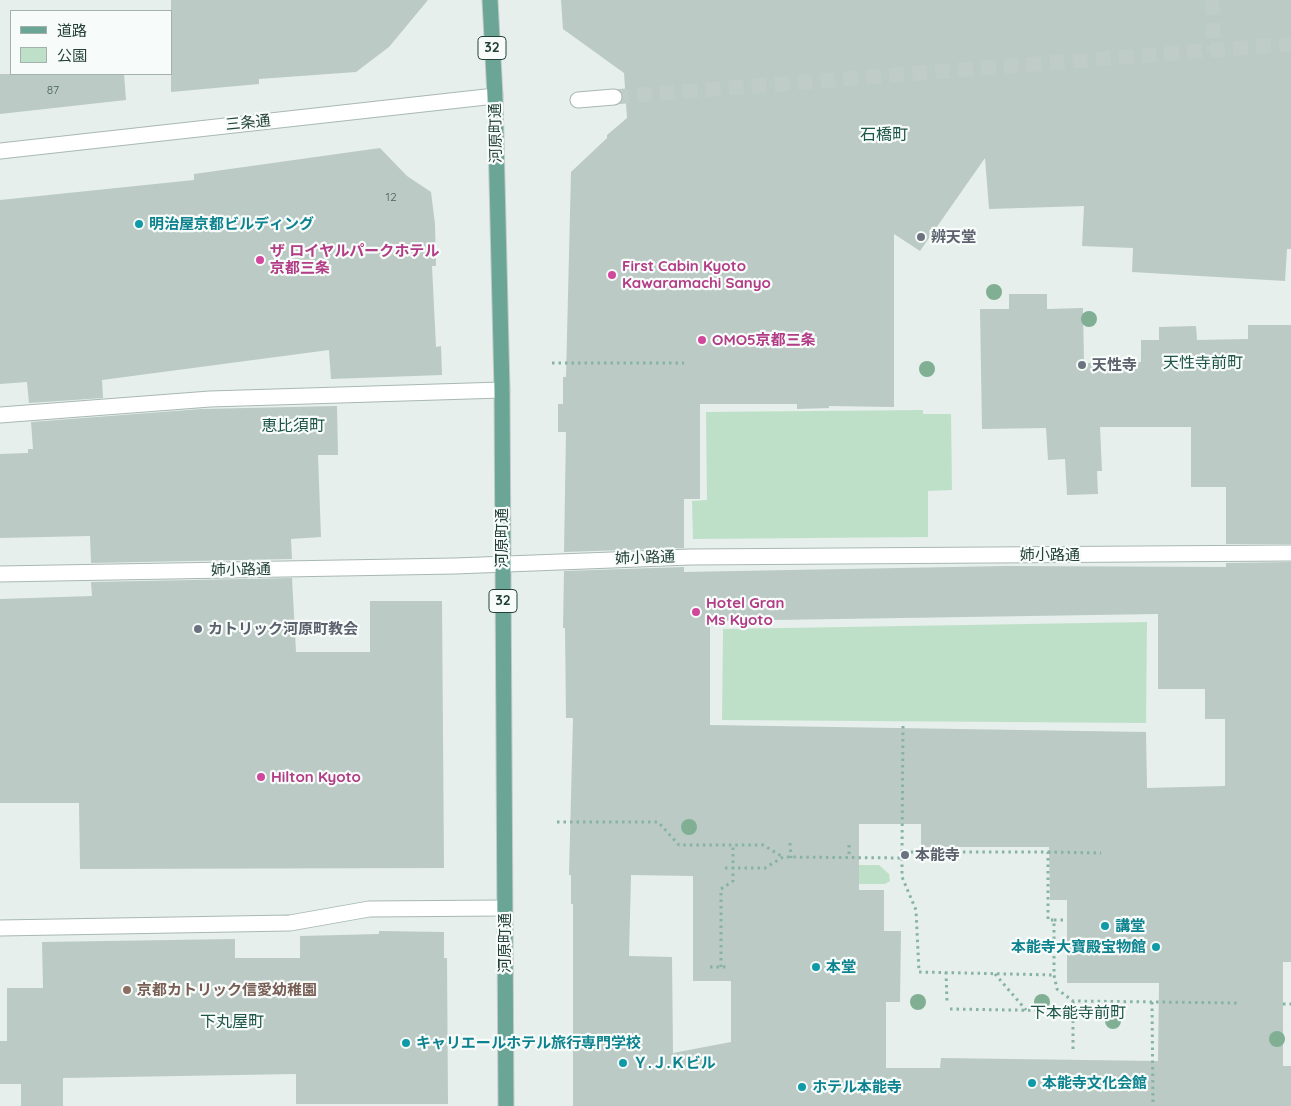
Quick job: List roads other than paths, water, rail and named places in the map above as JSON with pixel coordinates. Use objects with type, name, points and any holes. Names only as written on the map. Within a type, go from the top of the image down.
[{"type":"main road","name":"河原町通","points":[[490,0],[495,96],[502,390],[506,1106]]},
{"type":"street","name":"三条通","points":[[0,152],[495,96]]},
{"type":"street","points":[[578,100],[614,97]]},
{"type":"street","points":[[0,415],[210,399],[502,390]]},
{"type":"street","name":"姉小路通","points":[[0,574],[502,564],[690,557],[1291,553]]},
{"type":"street","points":[[0,928],[290,923],[369,909],[504,908]]},
{"type":"tunnel","points":[[1212,0],[1213,50]]},
{"type":"tunnel","points":[[614,97],[1291,44]]},
{"type":"place","name":"明治屋京都ビルディング","points":[[139,224]]},
{"type":"place","name":"辨天堂","points":[[921,237]]},
{"type":"place","name":"ザ ロイヤルパークホテル 京都三条","points":[[260,260]]},
{"type":"place","name":"First Cabin Kyoto Kawaramachi Sanyo","points":[[612,275]]},
{"type":"place","name":"OMO5京都三条","points":[[702,340]]},
{"type":"place","name":"天性寺","points":[[1082,365]]},
{"type":"place","name":"Hotel Gran Ms Kyoto","points":[[696,612]]},
{"type":"place","name":"カトリック河原町教会","points":[[198,629]]},
{"type":"place","name":"Hilton Kyoto","points":[[261,777]]},
{"type":"place","name":"本能寺","points":[[905,855]]},
{"type":"place","name":"講堂","points":[[1105,926]]},
{"type":"place","name":"本能寺大寶殿宝物館","points":[[1156,947]]},
{"type":"place","name":"本堂","points":[[816,967]]},
{"type":"place","name":"京都カトリック信愛幼稚園","points":[[127,990]]},
{"type":"place","name":"キャリエールホテル旅行専門学校","points":[[406,1043]]},
{"type":"place","name":"Ｙ.Ｊ.Ｋビル","points":[[623,1063]]},
{"type":"place","name":"本能寺文化会館","points":[[1032,1083]]},
{"type":"place","name":"ホテル本能寺","points":[[802,1087]]},
{"type":"district","name":"石橋町","points":[[884,135]]},
{"type":"district","name":"天性寺前町","points":[[1203,363]]},
{"type":"district","name":"恵比須町","points":[[293,426]]},
{"type":"district","name":"下本能寺前町","points":[[1078,1013]]},
{"type":"district","name":"下丸屋町","points":[[232,1022]]}]
